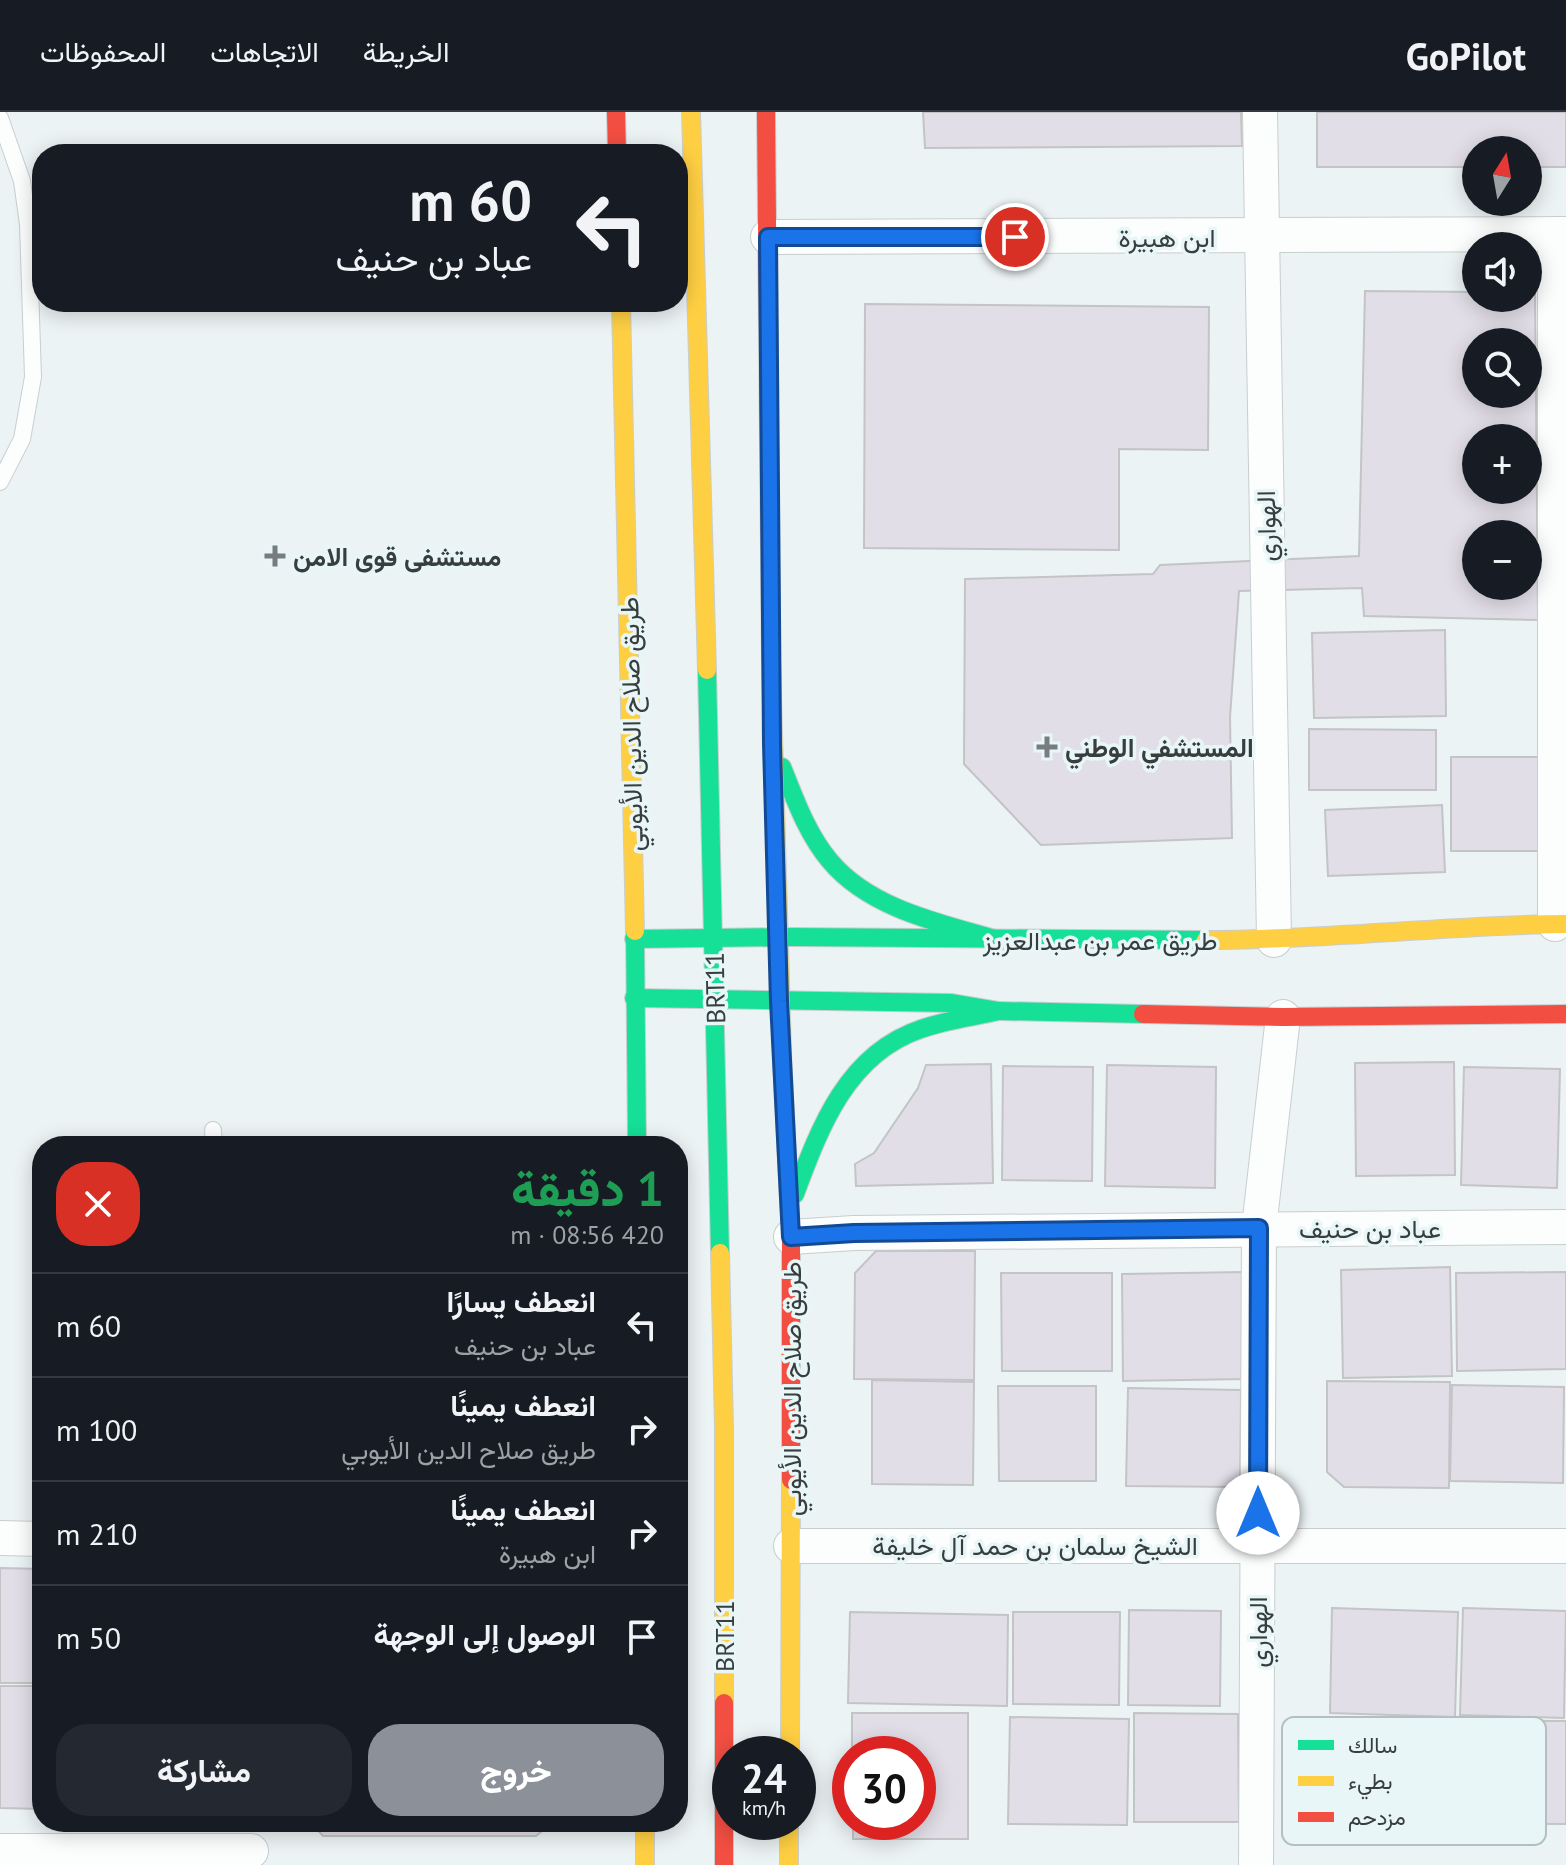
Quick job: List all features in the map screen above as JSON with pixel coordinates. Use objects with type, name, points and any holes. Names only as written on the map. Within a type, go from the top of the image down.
[{"type":"main road","points":[[616,112],[617,144]]},
{"type":"main road","name":"BRT11","points":[[691,112],[724,1427],[724,1865]]},
{"type":"main road","name":"طريق صلاح الدين الأيوبي","points":[[766,112],[772,744],[779,1001],[790,1222],[790,1736]]},
{"type":"main road","name":"طريق صلاح الدين الأيوبي","points":[[621,312],[634,856],[637,1136]]},
{"type":"main road","points":[[772,744],[805,821],[832,863],[847,878],[916,914],[1002,941]]},
{"type":"main road","name":"طريق عمر بن عبدالعزيز","points":[[634,939],[1274,940],[1561,924]]},
{"type":"main road","points":[[634,998],[952,1003],[999,1011],[1283,1017],[1566,1014]]},
{"type":"main road","points":[[790,1222],[829,1108],[856,1070],[873,1053],[918,1029],[999,1011]]},
{"type":"main road","points":[[645,1832],[645,1865]]},
{"type":"main road","points":[[789,1840],[789,1865]]},
{"type":"street","name":"الهواري","points":[[1260,112],[1274,940]]},
{"type":"street","name":"ابن هبيرة","points":[[768,237],[1560,234]]},
{"type":"street","points":[[1560,234],[1561,924]]},
{"type":"street","name":"الهواري","points":[[1256,1865],[1259,1228],[1283,1017]]},
{"type":"street","name":"عباد بن حنيف","points":[[790,1222],[854,1233],[1566,1227]]},
{"type":"street","points":[[0,1538],[32,1539]]},
{"type":"street","name":"الشيخ سلمان بن حمد آل خليفة","points":[[791,1546],[1566,1546]]},
{"type":"street","points":[[0,1851],[252,1846]]},
{"type":"lane","points":[[0,118],[22,181],[28,224],[33,377],[22,439],[0,482]]},
{"type":"building","points":[[923,112],[1241,112],[1242,146],[925,148]]},
{"type":"building","points":[[1317,112],[1566,112],[1566,167],[1542,167],[1542,136],[1462,136],[1462,167],[1317,167]]},
{"type":"building","points":[[1365,291],[1462,292],[1462,312],[1535,312],[1535,328],[1462,328],[1462,408],[1536,408],[1536,424],[1462,424],[1462,504],[1537,504],[1537,520],[1462,520],[1462,600],[1538,600],[1538,620],[1364,616],[1362,588],[1239,591],[1230,717],[1232,838],[1041,845],[964,764],[965,579],[1153,574],[1160,565],[1359,556]]},
{"type":"building","points":[[865,304],[1209,307],[1208,450],[1119,449],[1119,550],[864,548]]},
{"type":"building","points":[[1445,630],[1446,716],[1314,718],[1312,633]]},
{"type":"building","points":[[1309,729],[1436,730],[1436,790],[1309,790]]},
{"type":"building","points":[[1451,757],[1544,757],[1544,851],[1451,851]]},
{"type":"building","points":[[1442,805],[1445,872],[1328,876],[1325,810]]},
{"type":"building","points":[[1454,1062],[1455,1175],[1356,1176],[1355,1063]]},
{"type":"building","points":[[991,1064],[993,1183],[856,1186],[855,1164],[874,1153],[918,1088],[926,1065]]},
{"type":"building","points":[[1107,1065],[1216,1067],[1215,1188],[1105,1186]]},
{"type":"building","points":[[1003,1066],[1093,1067],[1092,1181],[1002,1180]]},
{"type":"building","points":[[1464,1067],[1560,1069],[1557,1188],[1461,1185]]},
{"type":"building","points":[[876,1251],[975,1251],[974,1380],[854,1379],[855,1273]]},
{"type":"building","points":[[1450,1267],[1452,1376],[1343,1378],[1341,1270]]},
{"type":"building","points":[[1244,1272],[1245,1379],[1123,1381],[1122,1274]]},
{"type":"building","points":[[1566,1272],[1566,1369],[1457,1371],[1456,1273]]},
{"type":"building","points":[[1001,1273],[1112,1273],[1112,1371],[1002,1371]]},
{"type":"building","points":[[872,1380],[974,1382],[973,1485],[872,1484]]},
{"type":"building","points":[[1327,1381],[1450,1382],[1449,1488],[1344,1487],[1327,1472]]},
{"type":"building","points":[[1452,1385],[1564,1387],[1563,1483],[1450,1481]]},
{"type":"building","points":[[998,1386],[1096,1386],[1096,1481],[999,1481]]},
{"type":"building","points":[[1128,1388],[1241,1390],[1240,1487],[1126,1486]]},
{"type":"building","points":[[0,1568],[32,1569],[32,1683],[0,1683]]},
{"type":"building","points":[[1332,1608],[1458,1612],[1455,1717],[1330,1713]]},
{"type":"building","points":[[1463,1608],[1566,1611],[1564,1718],[1460,1715]]},
{"type":"building","points":[[1129,1610],[1221,1611],[1220,1706],[1128,1705]]},
{"type":"building","points":[[850,1612],[1008,1615],[1007,1706],[848,1703]]},
{"type":"building","points":[[1013,1612],[1120,1612],[1119,1705],[1013,1704]]},
{"type":"building","points":[[0,1686],[32,1686],[32,1809],[0,1808]]},
{"type":"building","points":[[852,1713],[968,1713],[968,1839],[936,1839],[936,1736],[852,1736]]},
{"type":"building","points":[[1134,1713],[1238,1714],[1239,1822],[1134,1822]]},
{"type":"building","points":[[1010,1717],[1129,1719],[1127,1825],[1008,1824]]},
{"type":"building","points":[[1546,1721],[1566,1721],[1566,1824],[1546,1824]]},
{"type":"building","points":[[319,1832],[541,1832],[536,1836],[323,1836]]},
{"type":"traffic: fast","points":[[707,670],[720,1253]]},
{"type":"traffic: fast","points":[[782,767],[815,839],[847,878],[866,892],[910,913],[1002,941]]},
{"type":"traffic: fast","points":[[635,931],[637,1136]]},
{"type":"traffic: fast","points":[[634,939],[1206,940]]},
{"type":"traffic: fast","points":[[634,998],[952,1003],[999,1011],[1143,1014]]},
{"type":"traffic: fast","points":[[795,1194],[826,1119],[855,1075],[874,1056],[895,1041],[921,1029],[999,1011]]},
{"type":"traffic: slow","points":[[691,112],[707,670]]},
{"type":"traffic: slow","points":[[621,312],[635,931]]},
{"type":"traffic: slow","points":[[771,662],[782,1055]]},
{"type":"traffic: slow","points":[[1206,940],[1566,924]]},
{"type":"traffic: slow","points":[[720,1253],[724,1427],[724,1703]]},
{"type":"traffic: slow","points":[[790,1736],[791,1480]]},
{"type":"traffic: slow","points":[[645,1832],[645,1865]]},
{"type":"traffic: slow","points":[[789,1840],[789,1865]]},
{"type":"traffic: jam","points":[[616,112],[617,144]]},
{"type":"traffic: jam","points":[[766,112],[771,662]]},
{"type":"traffic: jam","points":[[1143,1014],[1283,1017],[1566,1014]]},
{"type":"traffic: jam","points":[[782,1055],[791,1237],[791,1480]]},
{"type":"traffic: jam","points":[[724,1703],[724,1865]]},
{"type":"place","name":"مستشفى قوى الامن","points":[[275,556]]},
{"type":"place","name":"المستشفي الوطني","points":[[1047,747]]},
{"type":"route","points":[[1015,237],[768,237],[772,744],[779,1001],[791,1237],[854,1233],[1259,1228],[1258,1513]]}]
